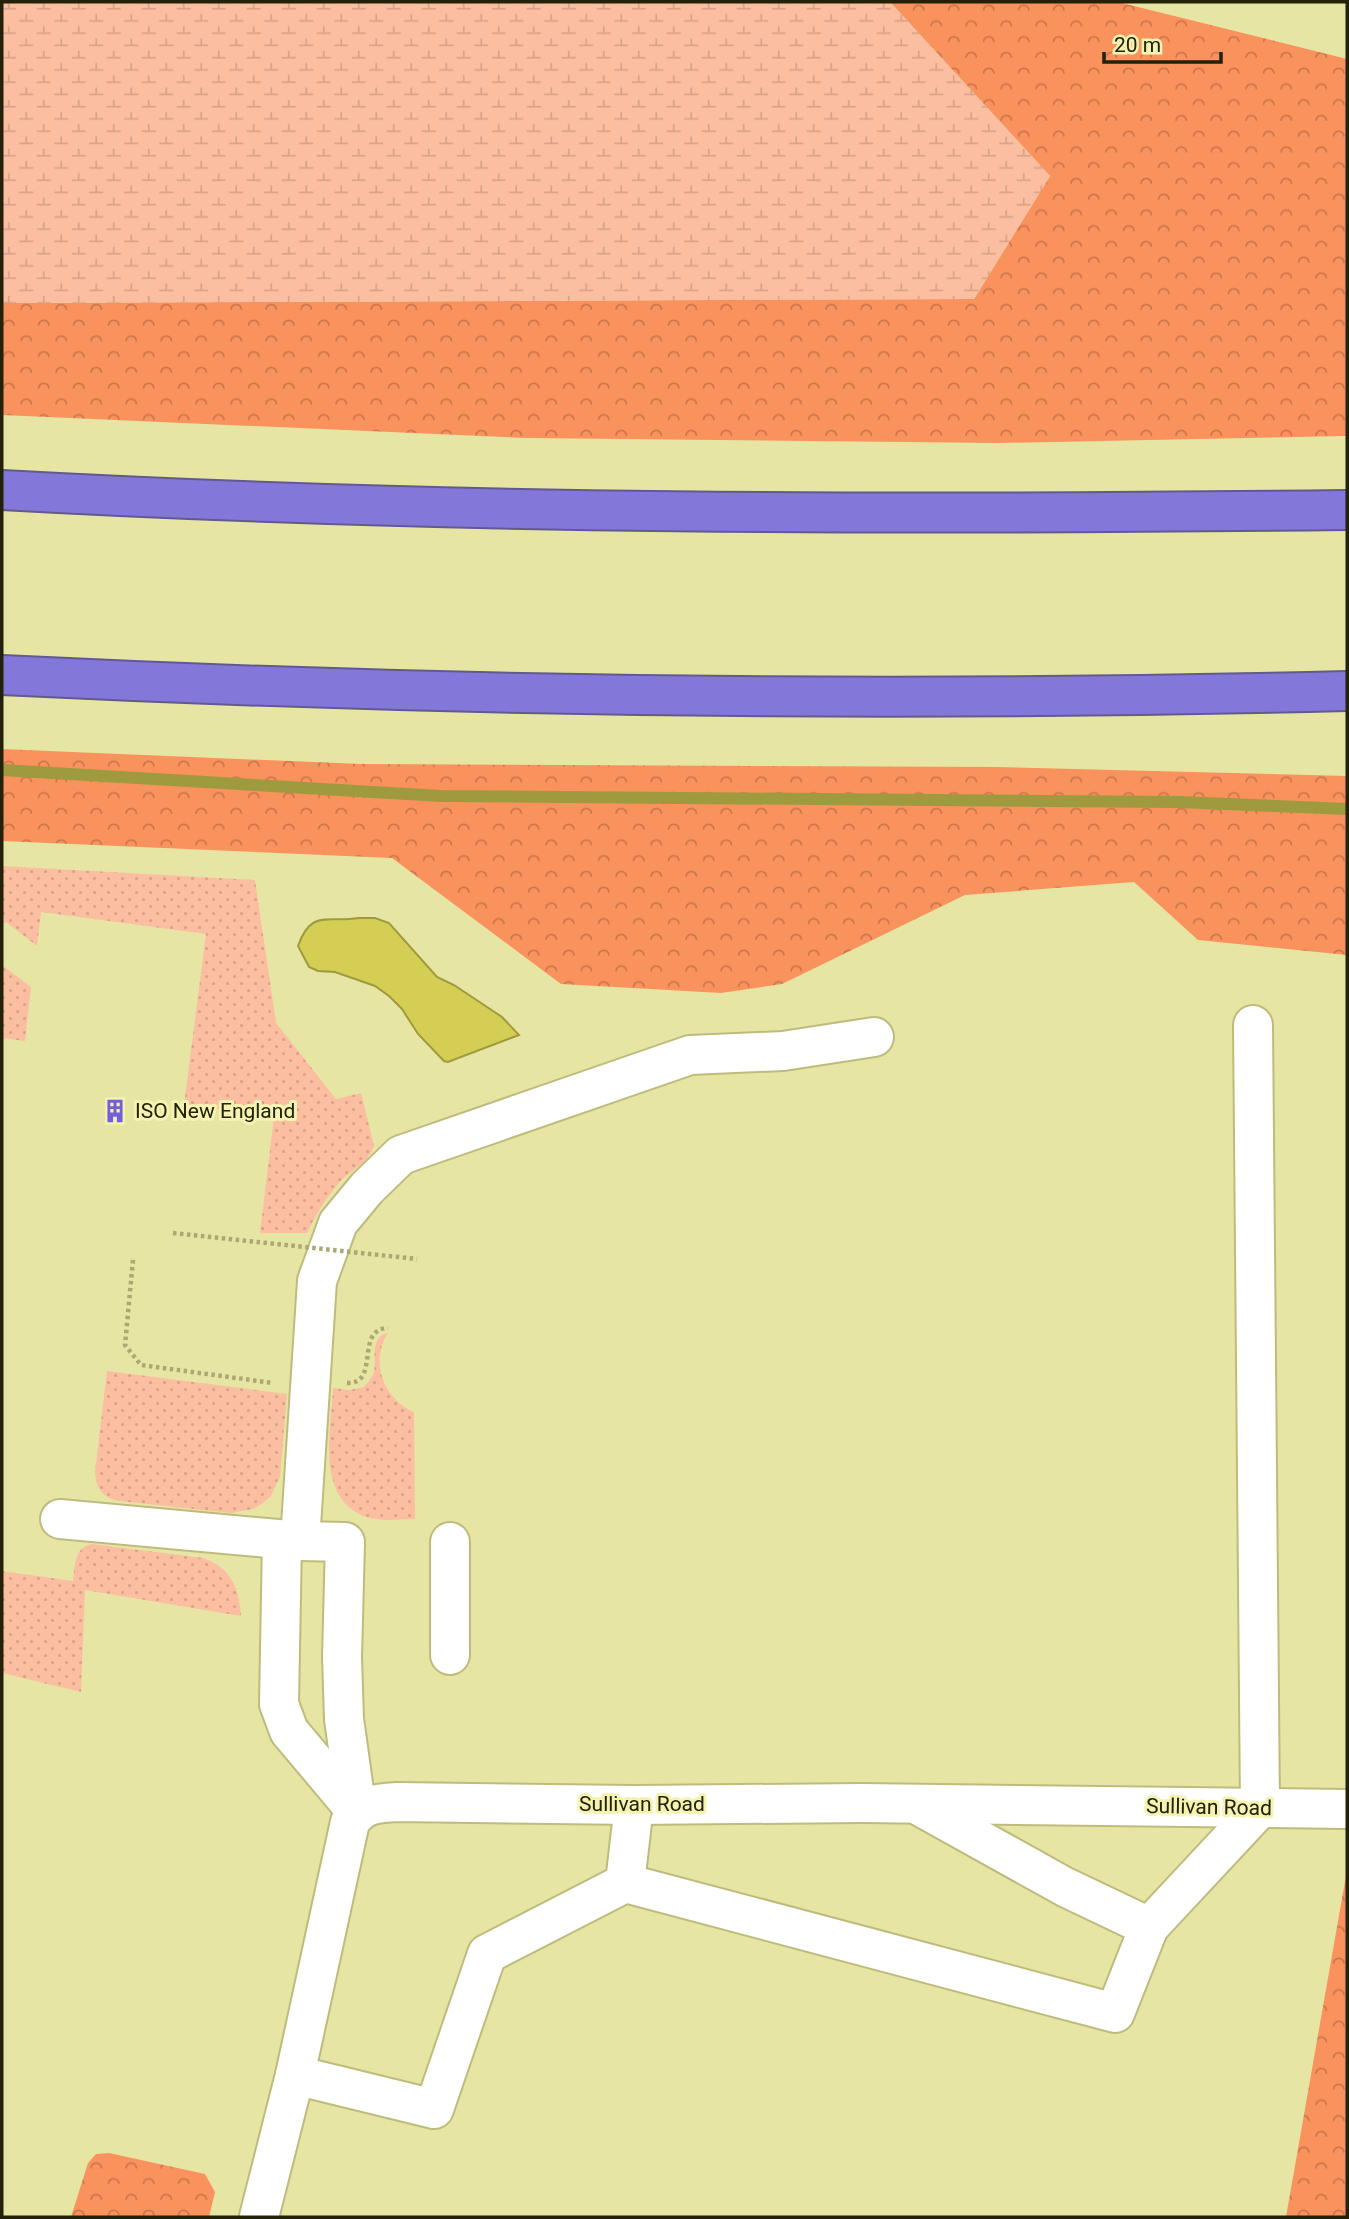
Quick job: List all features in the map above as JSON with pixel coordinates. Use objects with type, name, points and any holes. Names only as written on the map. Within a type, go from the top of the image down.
[{"type":"highway","points":[[2,490],[315,505],[642,513],[984,514],[1347,510]]},
{"type":"highway","points":[[2,675],[473,692],[843,697],[1347,691]]},
{"type":"street","points":[[295,2075],[434,2109],[487,1954],[625,1883],[1115,2013],[1149,1927],[1260,1808],[1253,1025]]},
{"type":"street","points":[[357,1812],[289,1731],[282,1718],[279,1692],[317,1281],[338,1223],[367,1188],[401,1154],[690,1055],[783,1051],[874,1037]]},
{"type":"street","points":[[60,1519],[291,1540],[345,1542],[342,1657],[344,1719],[357,1812],[350,1822],[295,2075],[259,2217]]},
{"type":"street","points":[[450,1542],[450,1655]]},
{"type":"street","name":"Sullivan Road","points":[[357,1812],[375,1804],[397,1802],[1347,1809]]},
{"type":"street","points":[[916,1804],[1065,1887],[1149,1927]]},
{"type":"street","points":[[625,1883],[634,1805]]},
{"type":"path","points":[[173,1233],[417,1259]]},
{"type":"path","points":[[133,1260],[125,1345],[141,1366],[274,1383]]},
{"type":"path","points":[[343,1383],[362,1379],[372,1338],[380,1329],[388,1328]]},
{"type":"green space","points":[[2,2],[890,2],[1050,176],[974,299],[2,303]]},
{"type":"green space","points":[[890,2],[1118,2],[1347,59],[1347,436],[998,443],[527,438],[2,415],[2,303],[974,299],[1050,176]]},
{"type":"green space","points":[[2,749],[360,764],[996,767],[1347,776],[1347,955],[1198,940],[1134,882],[965,895],[782,984],[721,993],[561,984],[392,858],[2,841]]},
{"type":"green space","points":[[2,866],[255,880],[276,1023],[336,1099],[361,1093],[374,1146],[368,1157],[330,1194],[307,1233],[260,1233],[274,1117],[184,1105],[206,934],[41,912],[37,946],[6,922],[2,925]]},
{"type":"green space","points":[[2,965],[31,987],[25,1041],[2,1038]]},
{"type":"green space","points":[[388,1333],[380,1355],[383,1378],[395,1399],[414,1412],[415,1519],[373,1519],[351,1508],[339,1496],[330,1462],[333,1388],[349,1390],[364,1387],[374,1372],[376,1343],[382,1335]]},
{"type":"green space","points":[[107,1371],[287,1394],[280,1476],[271,1496],[253,1509],[231,1513],[119,1501],[105,1495],[99,1488],[95,1472]]},
{"type":"green space","points":[[92,1544],[203,1558],[213,1562],[232,1580],[241,1616],[85,1590],[81,1692],[2,1673],[2,1571],[73,1581],[79,1553]]},
{"type":"green space","points":[[1347,1870],[1347,2217],[1286,2217]]},
{"type":"green space","points":[[109,2153],[205,2174],[215,2192],[209,2217],[71,2217],[88,2163],[96,2154]]},
{"type":"shaded area","points":[[375,918],[389,923],[437,977],[502,1017],[519,1035],[448,1062],[444,1061],[418,1034],[402,1009],[375,986],[335,972],[318,971],[309,967],[298,946],[309,927],[321,920]]},
{"type":"waterway","points":[[2,770],[441,796],[1179,802],[1347,809]]},
{"type":"place","name":"ISO New England","points":[[115,1111]]}]
